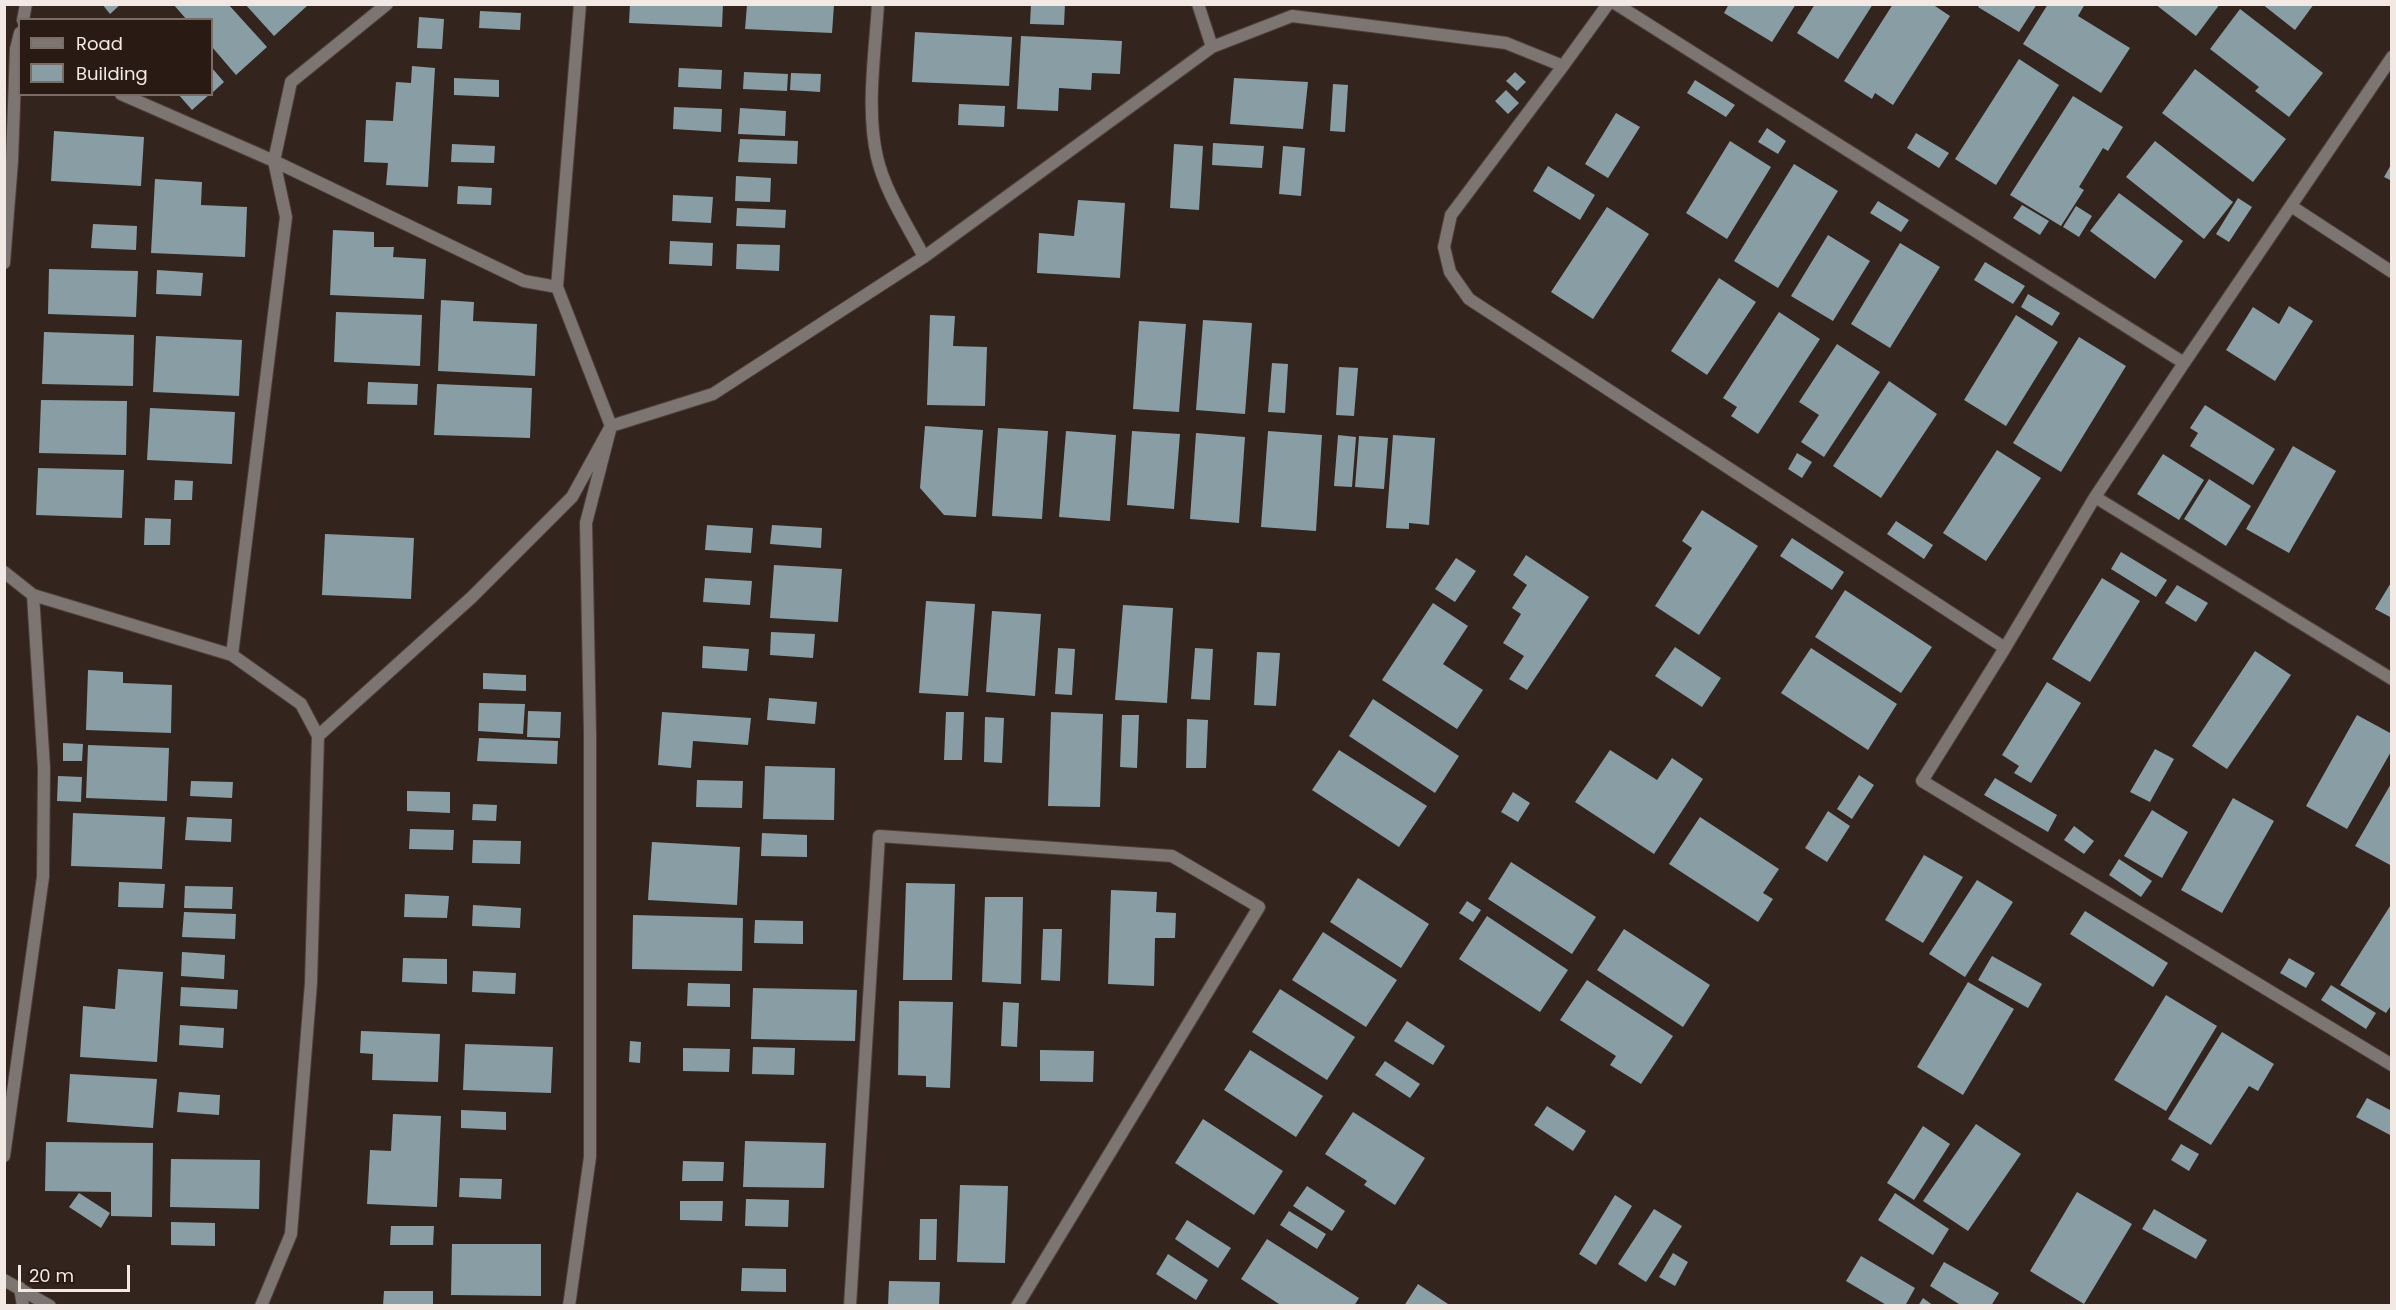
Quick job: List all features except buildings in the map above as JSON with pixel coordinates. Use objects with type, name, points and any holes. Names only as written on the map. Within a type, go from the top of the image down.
[{"type":"street","points":[[232,655],[286,217],[274,161],[291,82],[387,4]]},
{"type":"street","points":[[569,1305],[590,1157],[590,734],[586,522],[611,426],[557,287],[580,4]]},
{"type":"street","points":[[878,4],[872,116],[877,157],[885,179],[924,257]]},
{"type":"street","points":[[1198,4],[1212,47]]},
{"type":"street","points":[[1608,4],[1451,215],[1444,247],[1450,272],[1469,299],[2005,648]]},
{"type":"street","points":[[1616,4],[2184,363]]},
{"type":"street","points":[[318,736],[472,597],[572,497],[611,426],[713,394],[924,257],[1212,47],[1292,16],[1506,43],[1563,66]]},
{"type":"street","points":[[4,263],[18,49]]},
{"type":"street","points":[[2391,57],[2095,497],[1922,781],[2391,1065]]},
{"type":"street","points":[[126,96],[274,161],[524,281],[557,287]]},
{"type":"street","points":[[2291,206],[2391,272]]},
{"type":"street","points":[[2095,497],[2391,679]]},
{"type":"street","points":[[4,572],[33,595],[232,655],[301,704],[318,736],[311,983],[291,1234],[261,1305]]},
{"type":"street","points":[[4,1156],[43,877],[44,768],[33,595]]},
{"type":"street","points":[[850,1305],[879,836],[1172,856],[1259,907],[1017,1305]]},
{"type":"street","points":[[4,1280],[50,1305]]},
{"type":"street","points":[[20,1288],[23,1305]]}]
